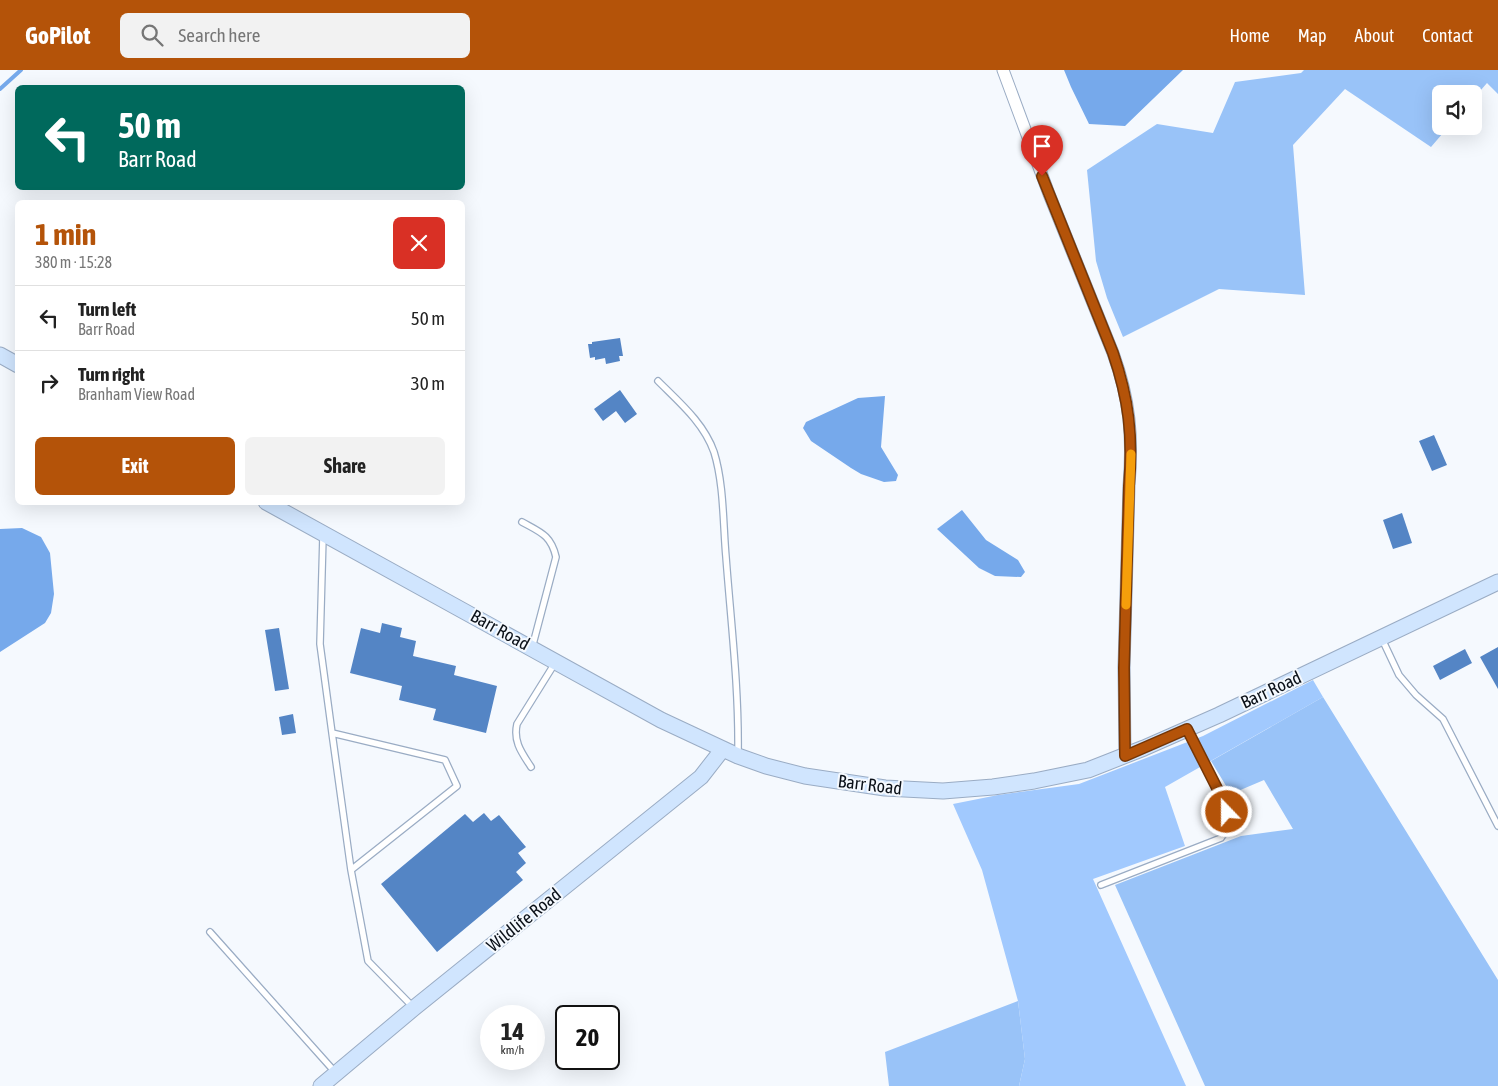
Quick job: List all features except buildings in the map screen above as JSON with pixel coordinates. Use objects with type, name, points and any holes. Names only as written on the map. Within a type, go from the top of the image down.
[{"type":"street","points":[[1003,70],[1049,194],[1113,353],[1128,405],[1131,459],[1124,668],[1125,756]]},
{"type":"street","points":[[0,355],[15,363]]},
{"type":"street","name":"Barr Road","points":[[271,505],[661,720],[722,750],[766,766],[805,776],[885,788],[943,791],[993,787],[1063,776],[1088,770],[1187,729],[1498,582]]},
{"type":"street","name":"Wildlife Road","points":[[321,1086],[414,1008],[701,777],[722,750]]},
{"type":"lane","points":[[658,381],[695,419],[714,452],[720,481],[735,671],[739,723],[738,756]]},
{"type":"lane","points":[[522,522],[545,535],[554,548],[556,557],[532,648]]},
{"type":"lane","points":[[323,534],[320,644],[351,870],[368,961],[414,1008]]},
{"type":"lane","points":[[1381,638],[1399,675],[1416,695],[1443,719],[1498,826]]},
{"type":"lane","points":[[531,767],[518,747],[514,735],[517,724],[556,661]]},
{"type":"lane","points":[[1101,886],[1221,838],[1230,824],[1223,800],[1187,729]]},
{"type":"lane","points":[[332,732],[445,760],[457,786],[351,870]]},
{"type":"lane","points":[[210,932],[336,1073]]},
{"type":"shaded area","points":[[1064,70],[1183,70],[1125,126],[1089,124]]},
{"type":"shaded area","points":[[1304,70],[1498,70],[1498,94],[1487,83],[1482,89],[1482,85],[1432,85],[1432,135],[1441,135],[1431,147],[1345,89],[1293,145],[1305,295],[1219,289],[1123,337],[1107,298],[1096,261],[1087,170],[1157,124],[1213,133],[1235,82],[1301,73]]},
{"type":"shaded area","points":[[885,396],[881,447],[898,475],[896,481],[884,482],[861,474],[811,441],[803,428],[806,422],[858,398]]},
{"type":"shaded area","points":[[962,510],[986,540],[1018,560],[1025,572],[1021,577],[995,576],[979,568],[937,529]]},
{"type":"shaded area","points":[[22,528],[41,537],[50,553],[54,594],[51,613],[45,623],[0,652],[0,529]]},
{"type":"shaded area","points":[[1313,680],[1323,697],[1165,787],[1185,846],[1093,879],[1186,1086],[1019,1086],[1025,1059],[1018,1001],[982,870],[953,804],[998,795],[1079,784],[1203,736]]},
{"type":"shaded area","points":[[1323,697],[1498,980],[1498,1086],[1205,1086],[1115,885],[1241,836],[1293,829],[1264,780],[1231,794],[1211,761]]},
{"type":"shaded area","points":[[1018,1001],[1025,1059],[1019,1086],[889,1086],[885,1052]]},
{"type":"waterway","points":[[0,89],[21,70]]},
{"type":"slow traffic","points":[[1126,605],[1131,454]]},
{"type":"route","points":[[1042,176],[1113,353],[1128,405],[1131,459],[1124,668],[1125,756],[1187,729],[1223,800],[1227,812]]}]
